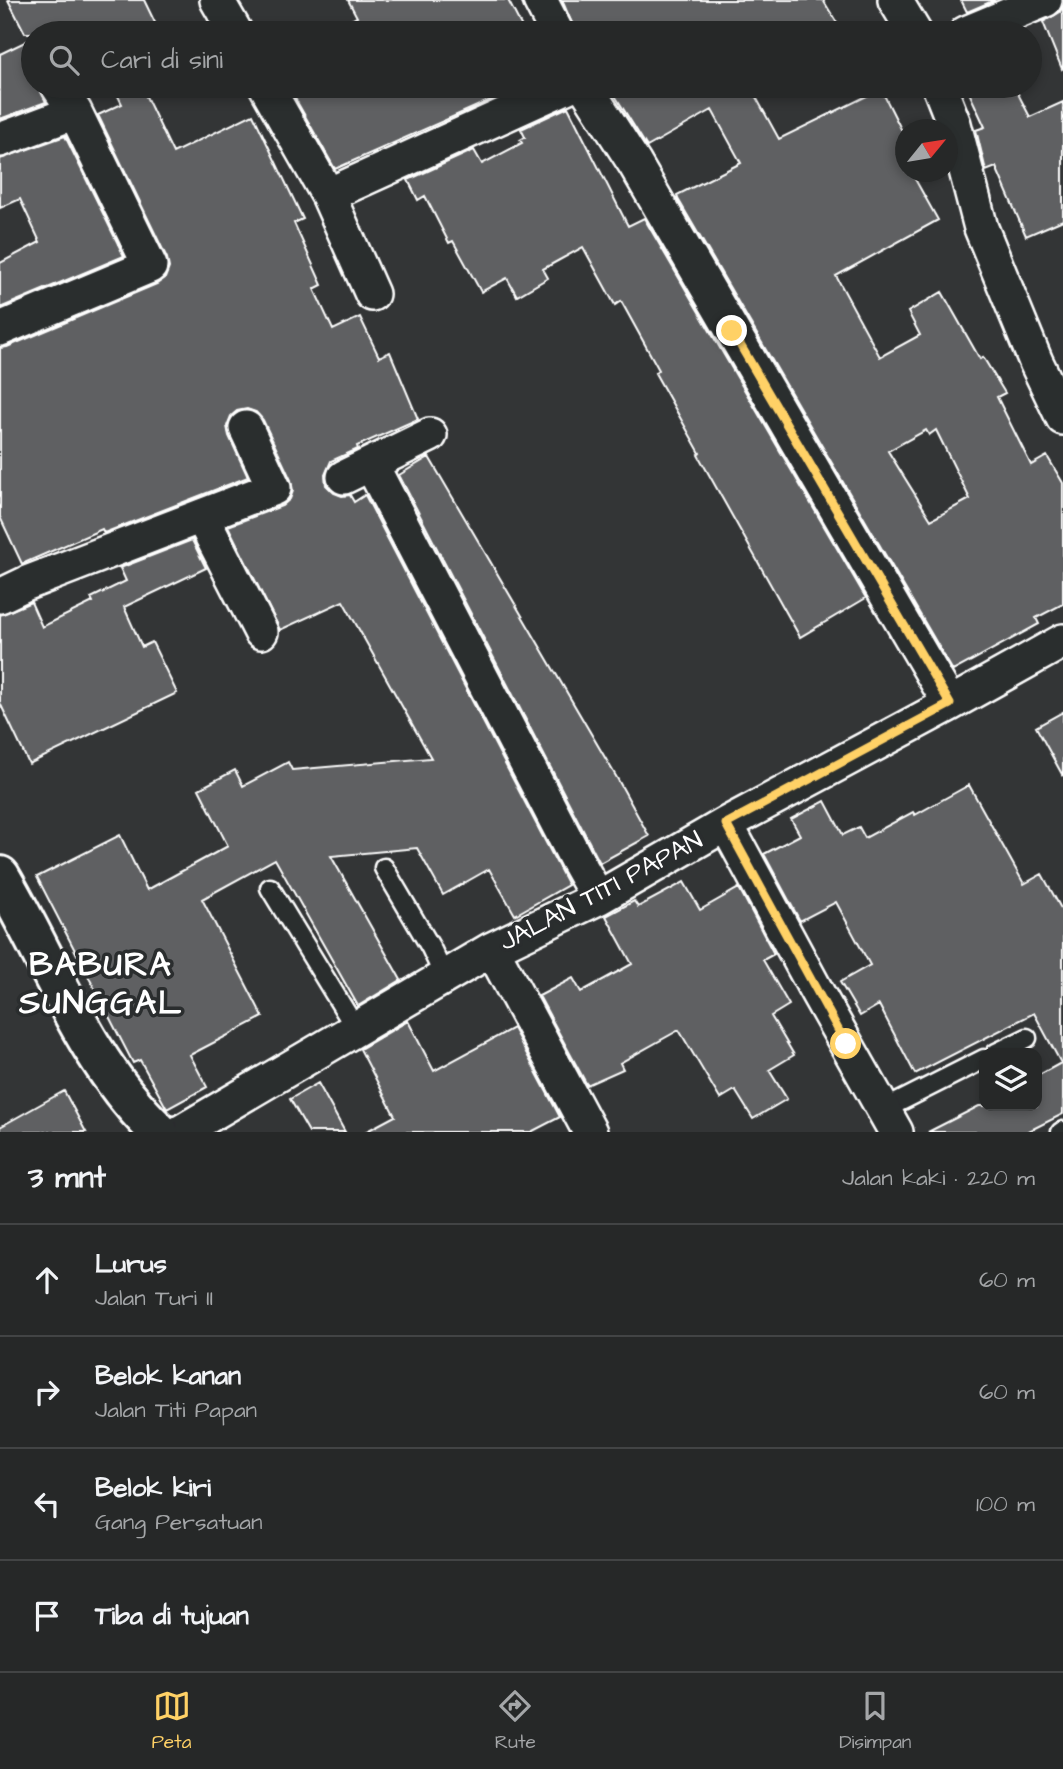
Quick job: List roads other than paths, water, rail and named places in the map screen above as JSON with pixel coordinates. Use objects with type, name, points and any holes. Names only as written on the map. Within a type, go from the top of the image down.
[{"type":"street","points":[[217,0],[229,21]]},
{"type":"street","points":[[540,0],[551,21]]},
{"type":"street","points":[[895,0],[908,21]]},
{"type":"street","points":[[995,21],[1045,0]]},
{"type":"street","points":[[273,98],[328,194],[372,294]]},
{"type":"street","points":[[328,194],[541,98]]},
{"type":"street","points":[[594,98],[635,164],[950,704]]},
{"type":"street","points":[[944,98],[954,124],[981,228],[1036,362],[1063,418]]},
{"type":"street","points":[[0,140],[66,99],[150,266],[0,329]]},
{"type":"street","points":[[0,596],[27,583],[274,488],[246,428]]},
{"type":"street","points":[[430,435],[358,471],[598,898]]},
{"type":"street","points":[[202,517],[261,632]]},
{"type":"street","name":"JALAN TITI PAPAN","points":[[181,1132],[492,948],[598,898],[726,824],[1063,641]]},
{"type":"street","points":[[726,824],[890,1121]]},
{"type":"street","points":[[0,876],[94,1052],[115,1083],[159,1132]]},
{"type":"street","points":[[492,948],[590,1132]]},
{"type":"lane","points":[[384,868],[444,976]]},
{"type":"lane","points":[[270,888],[356,1029]]},
{"type":"lane","points":[[1006,1048],[1027,1038]]},
{"type":"lane","points":[[890,1121],[979,1062]]},
{"type":"district","name":"BABURA SUNGGAL","points":[[101,984]]}]
